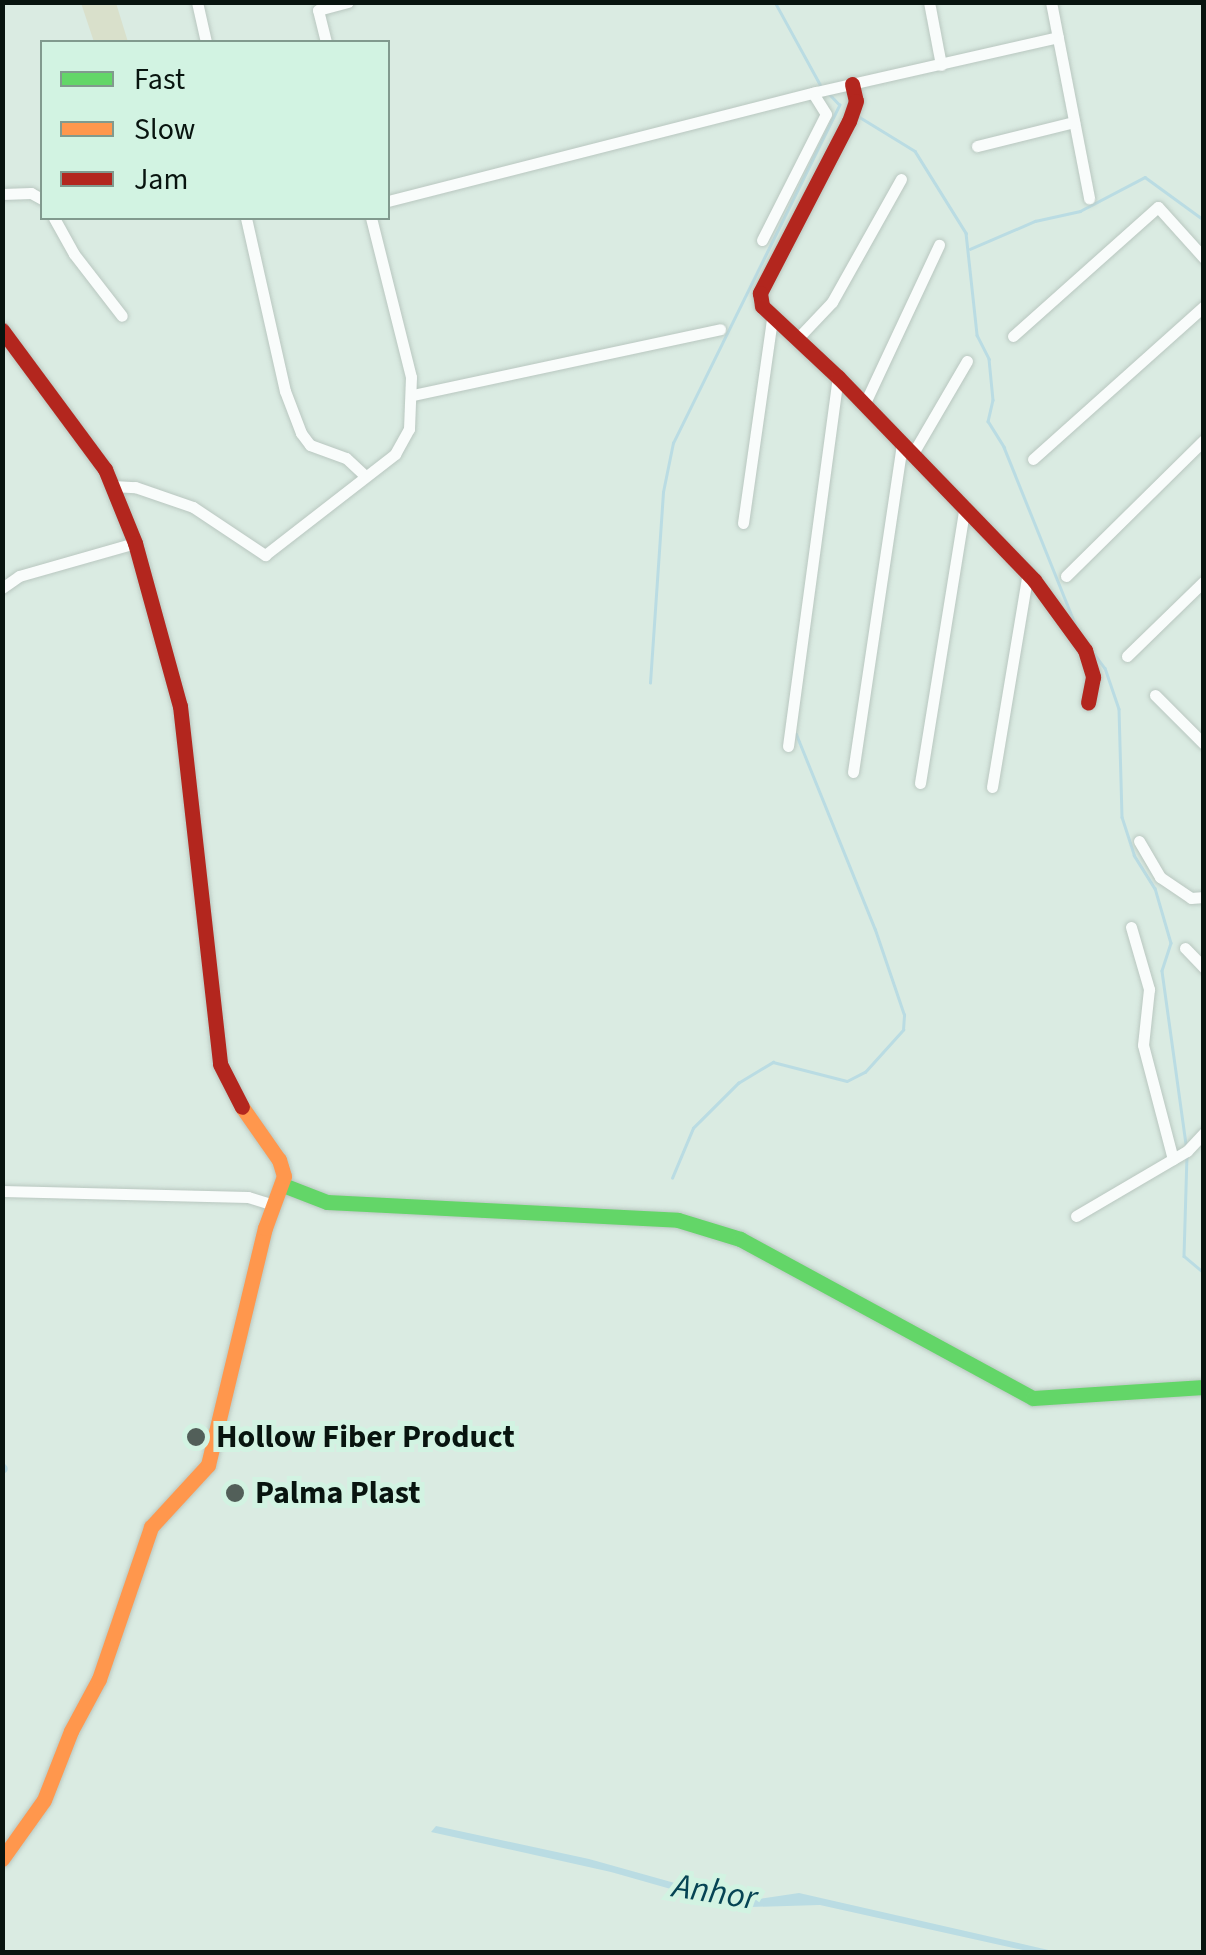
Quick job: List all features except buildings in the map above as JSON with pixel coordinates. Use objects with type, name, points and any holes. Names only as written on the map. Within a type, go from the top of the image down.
[{"type":"street","points":[[196,2],[206,40]]},
{"type":"street","points":[[929,2],[940,65]]},
{"type":"street","points":[[1051,2],[1089,198]]},
{"type":"street","points":[[326,40],[318,10],[344,3]]},
{"type":"street","points":[[390,200],[835,88],[854,93],[940,65],[1058,37]]},
{"type":"street","points":[[762,240],[826,114],[815,93]]},
{"type":"street","points":[[854,93],[850,121],[760,294],[762,306],[772,320],[838,377],[1028,574],[1085,650],[1093,677],[1088,703]]},
{"type":"street","points":[[977,146],[1074,122]]},
{"type":"street","points":[[797,339],[832,302],[901,179]]},
{"type":"street","points":[[2,194],[30,193],[40,198]]},
{"type":"street","points":[[1012,336],[1158,207],[1204,258]]},
{"type":"street","points":[[55,220],[74,254],[122,316]]},
{"type":"street","points":[[246,220],[286,391],[301,433],[310,444],[346,458],[365,476]]},
{"type":"street","points":[[114,486],[136,488],[193,507],[266,555],[404,442],[413,395],[371,220]]},
{"type":"street","points":[[864,405],[939,245]]},
{"type":"street","points":[[1033,459],[1204,306]]},
{"type":"street","points":[[743,523],[772,320]]},
{"type":"street","points":[[413,395],[720,329]]},
{"type":"street","points":[[2,330],[114,486],[135,544],[180,706],[219,1057],[233,1094],[281,1164],[282,1185],[208,1466],[151,1527],[99,1679],[71,1731],[44,1800],[2,1859]]},
{"type":"street","points":[[853,772],[906,450],[967,361]]},
{"type":"street","points":[[788,746],[838,377]]},
{"type":"street","points":[[1066,576],[1204,440]]},
{"type":"street","points":[[920,783],[965,506]]},
{"type":"street","points":[[2,588],[19,576],[135,544]]},
{"type":"street","points":[[992,787],[1028,574]]},
{"type":"street","points":[[1127,656],[1204,581]]},
{"type":"street","points":[[1155,695],[1204,744]]},
{"type":"street","points":[[1193,733],[1204,723]]},
{"type":"street","points":[[1139,841],[1160,878],[1191,898],[1204,897]]},
{"type":"street","points":[[1130,927],[1149,989],[1143,1045],[1173,1159]]},
{"type":"street","points":[[1185,948],[1204,968]]},
{"type":"street","points":[[1076,1216],[1173,1159],[1204,1134]]},
{"type":"street","points":[[282,1185],[327,1202],[678,1220],[740,1239],[1032,1398],[1204,1387]]},
{"type":"street","points":[[2,1190],[248,1197],[274,1205]]},
{"type":"green space","points":[[81,3],[116,3],[127,40],[93,40]]},
{"type":"water","points":[[436,1826],[589,1859],[714,1894],[752,1900],[799,1893],[1057,1952],[1032,1952],[820,1905],[751,1907],[713,1901],[611,1872],[431,1832]]},
{"type":"waterway","points":[[775,2],[822,88]]},
{"type":"waterway","points":[[650,683],[663,492],[673,443],[839,105],[828,93]]},
{"type":"waterway","points":[[858,116],[915,151],[966,233],[977,335],[989,359],[993,400],[988,421],[1004,447],[1075,624]]},
{"type":"waterway","points":[[970,249],[1035,221],[1080,211],[1145,177],[1204,220]]},
{"type":"waterway","points":[[1092,651],[1105,668],[1119,709],[1122,817],[1134,855],[1155,888],[1171,943],[1162,971],[1186,1143]]},
{"type":"waterway","points":[[672,1178],[693,1128],[738,1083],[773,1062],[847,1081],[865,1072],[903,1030],[904,1015],[875,930],[796,734]]},
{"type":"waterway","points":[[1187,1155],[1184,1256],[1204,1273]]},
{"type":"traffic: fast","points":[[283,1185],[327,1202],[678,1220],[740,1239],[1033,1398],[1204,1387]]},
{"type":"traffic: slow","points":[[2,1859],[44,1800],[71,1731],[99,1679],[151,1527],[208,1465],[265,1228],[284,1176],[279,1160],[242,1107]]},
{"type":"traffic: jam","points":[[852,84],[856,101],[849,121],[760,293],[762,306],[838,377],[1034,580],[1085,650],[1093,677],[1088,703]]},
{"type":"traffic: jam","points":[[2,330],[105,469],[135,543],[180,706],[220,1064],[242,1107]]},
{"type":"place","name":"Hollow Fiber Product","points":[[196,1437]]},
{"type":"place","name":"Palma Plast","points":[[235,1493]]},
{"type":"water label","name":"Anhor","points":[[715,1892]]}]
